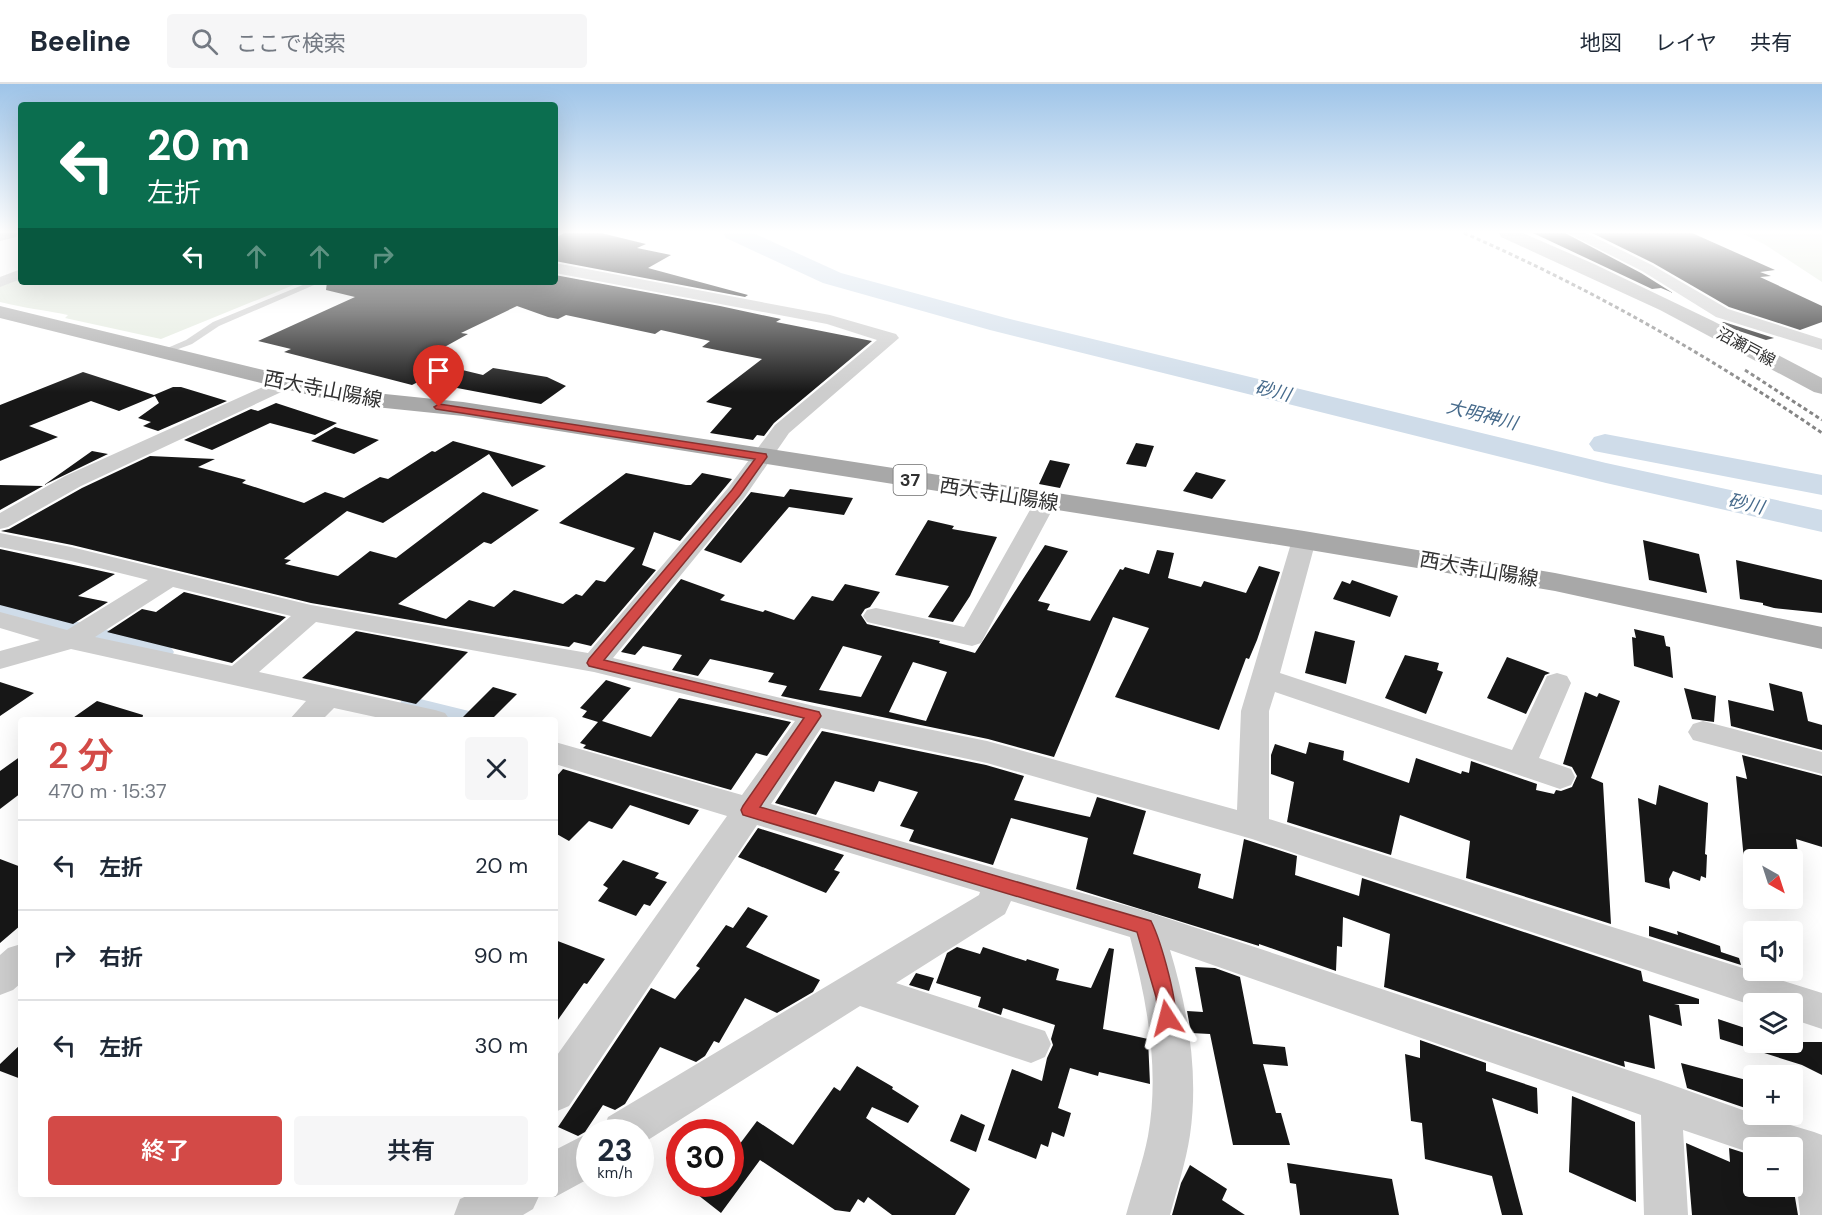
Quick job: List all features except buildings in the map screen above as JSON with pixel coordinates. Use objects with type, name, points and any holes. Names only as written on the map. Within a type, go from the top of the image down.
[{"type":"main road","name":"沼瀬戸線","points":[[1625,286],[1822,387]]},
{"type":"main road","name":"西大寺山陽線","points":[[0,312],[346,398],[463,409],[1304,540],[1555,582],[1822,639]]},
{"type":"street","points":[[594,663],[736,492],[782,429],[890,338],[830,320],[649,286]]},
{"type":"street","points":[[1677,286],[1722,313],[1775,332],[1822,345]]},
{"type":"street","points":[[0,522],[73,481],[285,383]]},
{"type":"street","points":[[876,616],[972,637],[1046,501]]},
{"type":"street","points":[[0,540],[311,613],[594,663],[814,716],[987,752],[1253,827],[1822,1011]]},
{"type":"street","points":[[1253,827],[1256,711],[1304,540]]},
{"type":"street","points":[[0,660],[71,640],[169,578]]},
{"type":"street","points":[[236,677],[311,613]]},
{"type":"street","points":[[0,620],[71,640],[327,698],[423,717]]},
{"type":"street","points":[[1264,678],[1560,777]]},
{"type":"street","points":[[1521,764],[1557,683]]},
{"type":"street","points":[[307,717],[327,698]]},
{"type":"street","points":[[558,1088],[814,716]]},
{"type":"street","points":[[1703,732],[1822,763]]},
{"type":"street","points":[[558,754],[1145,926],[1818,1155],[1822,1215]]},
{"type":"street","points":[[644,1119],[993,904],[1000,884]]},
{"type":"street","points":[[1145,926],[1165,997],[1174,1081],[1169,1136],[1148,1215]]},
{"type":"street","points":[[0,978],[18,963]]},
{"type":"street","points":[[857,988],[1031,1044]]},
{"type":"street","points":[[1661,1101],[1666,1215]]},
{"type":"street","points":[[558,1172],[576,1161]]},
{"type":"street","points":[[470,1215],[483,1197]]},
{"type":"street","points":[[476,1215],[512,1197]]},
{"type":"lane","points":[[162,352],[189,342],[216,324],[308,286]]},
{"type":"shaded area","points":[[0,286],[292,286],[161,339],[65,318],[68,315],[0,302]]},
{"type":"waterway","name":"砂川","points":[[860,286],[999,324],[1606,473],[1822,521]]},
{"type":"waterway","name":"大明神川","points":[[1605,444],[1822,485]]},
{"type":"waterway","points":[[0,610],[77,632],[161,652]]},
{"type":"waterway","points":[[412,707],[454,717]]},
{"type":"railway","points":[[1576,286],[1692,350],[1822,433]]},
{"type":"railway","points":[[1745,370],[1822,420]]},
{"type":"route","points":[[439,407],[762,457],[736,492],[594,663],[814,716],[749,810],[1145,926],[1165,997],[1167,1018]]}]
